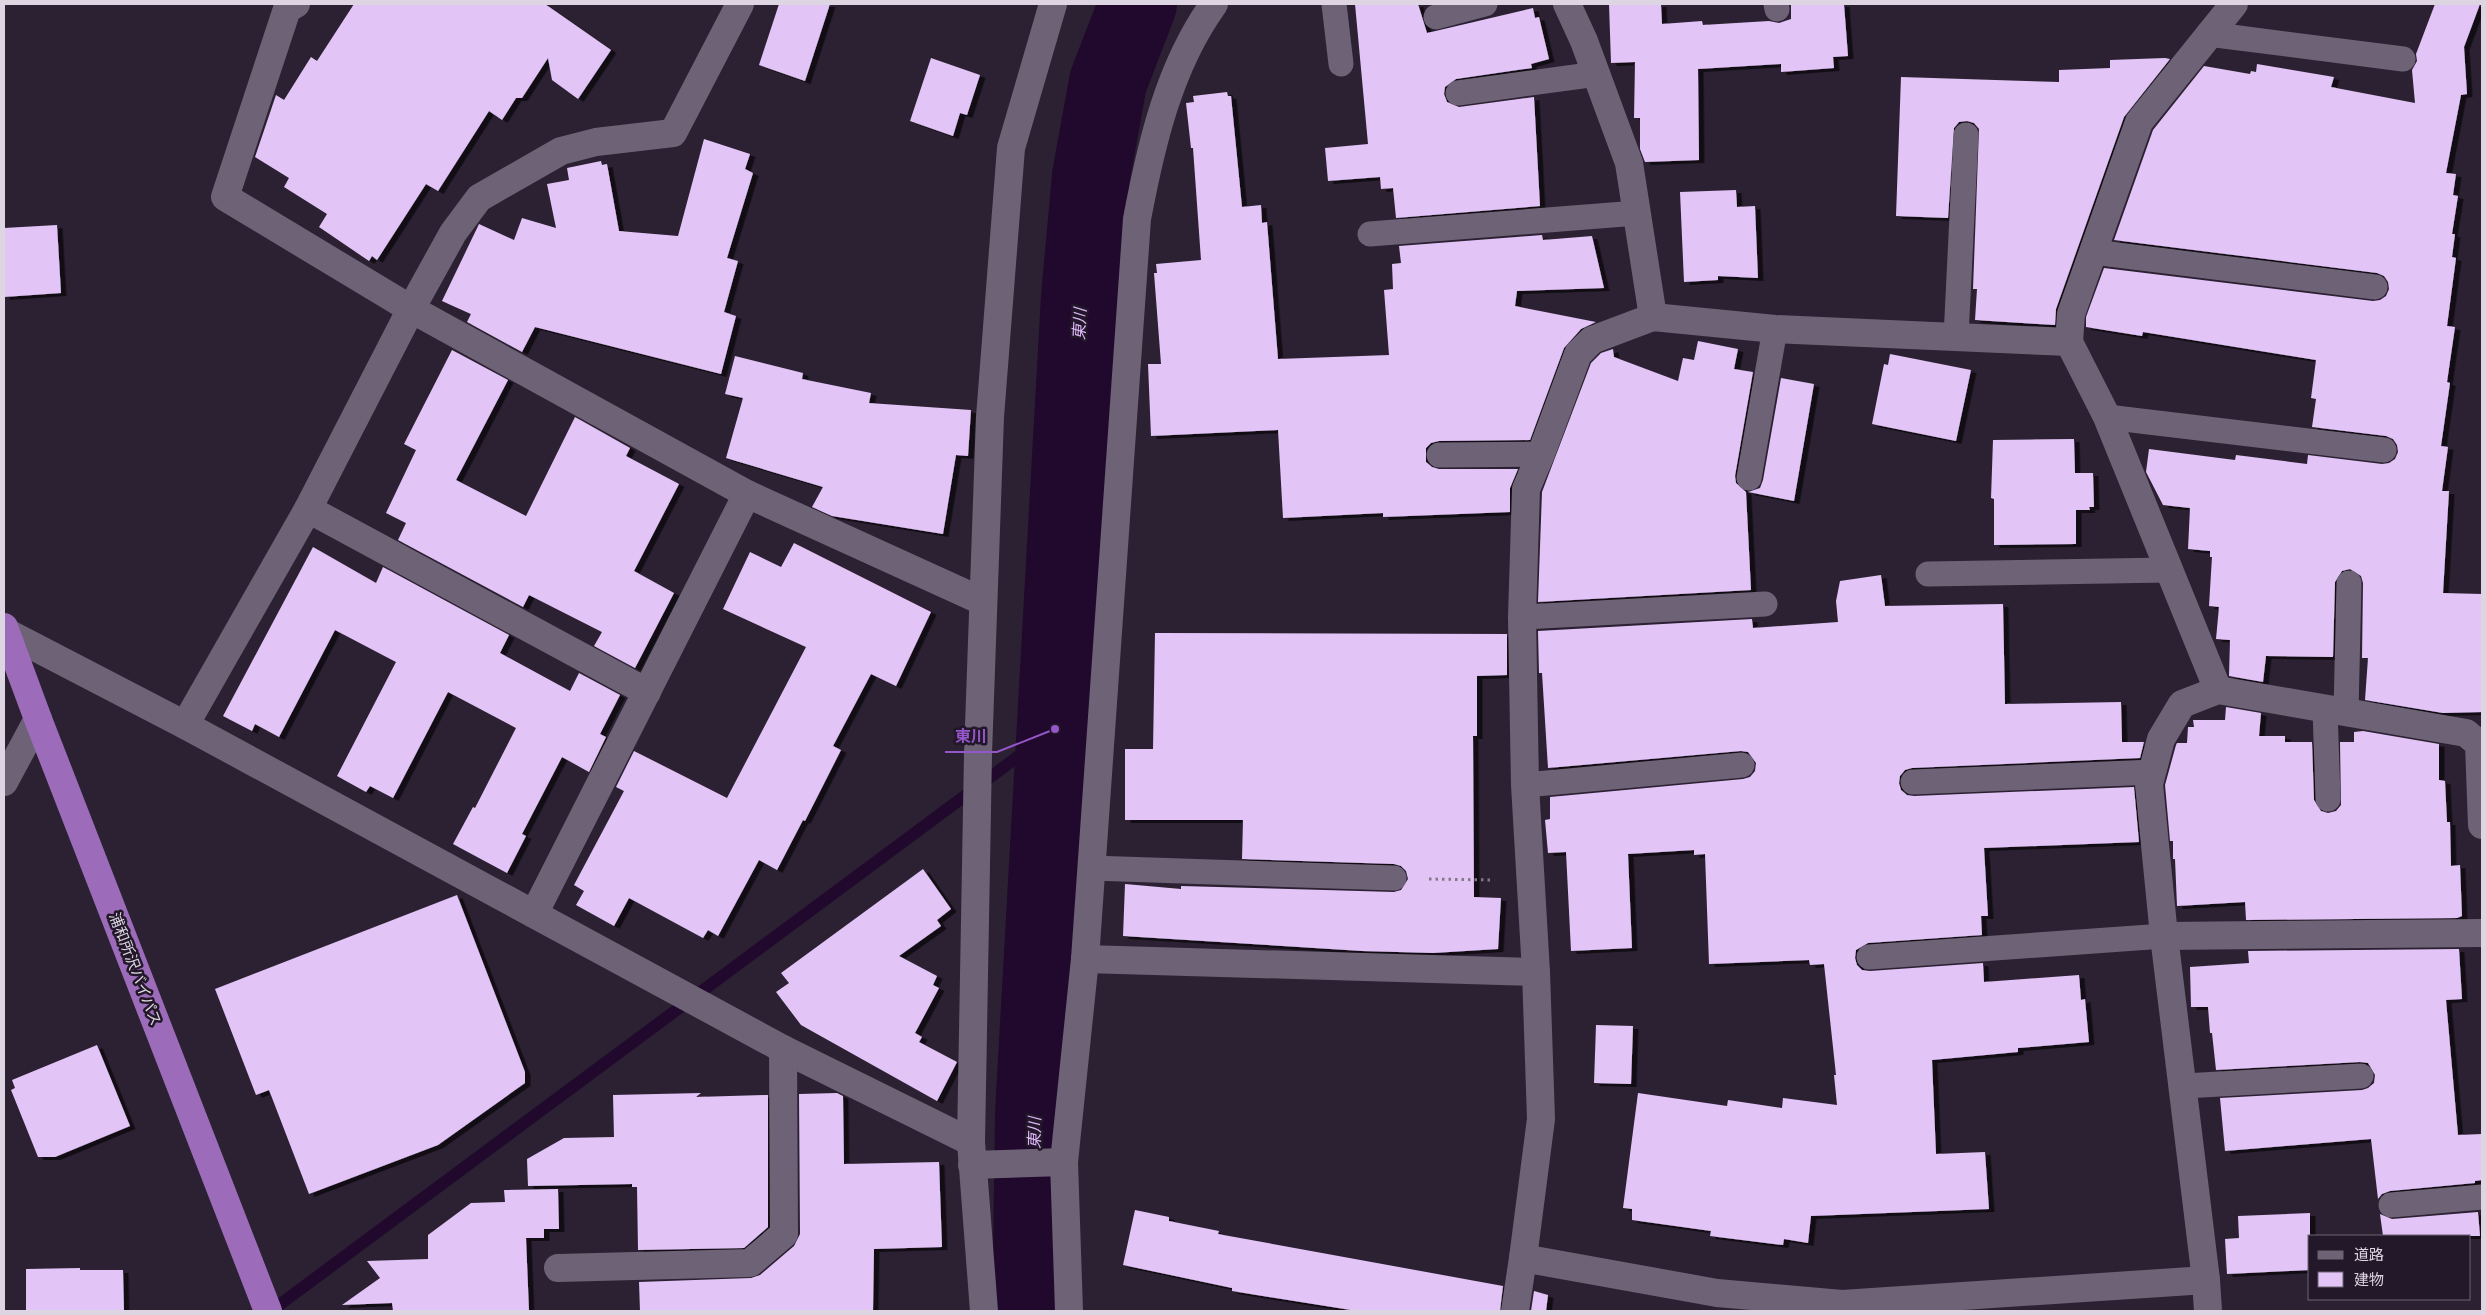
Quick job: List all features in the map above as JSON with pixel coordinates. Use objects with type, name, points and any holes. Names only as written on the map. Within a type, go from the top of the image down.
[{"type":"highway","name":"浦和所沢バイパス","points":[[4,630],[268,1311]]},
{"type":"street","points":[[296,4],[287,9],[225,197],[411,309],[747,494],[982,601]]},
{"type":"street","points":[[185,725],[308,509],[411,309],[453,233],[479,198],[561,151],[596,142],[673,133],[740,4]]},
{"type":"street","points":[[984,1311],[977,1157],[976,813],[990,417],[1011,148],[1053,4]]},
{"type":"street","points":[[1070,1311],[1056,1163],[1085,958],[1137,219],[1161,115],[1181,63],[1214,4]]},
{"type":"street","points":[[1567,4],[1597,74],[1629,164],[1653,318]]},
{"type":"street","points":[[2218,690],[2107,417],[2069,342],[2071,314],[2139,122],[2234,4]]},
{"type":"street","points":[[1515,1311],[1541,1118],[1536,972],[1525,785],[1522,617],[1526,489],[1578,354],[1592,340],[1653,318],[1775,329],[2069,342]]},
{"type":"street","points":[[534,914],[747,494]]},
{"type":"street","points":[[308,509],[646,692]]},
{"type":"street","points":[[4,630],[185,725],[534,914],[977,1157],[1056,1163]]},
{"type":"street","points":[[2208,1311],[2184,1086],[2164,936],[2149,784],[2161,739],[2182,704],[2218,690],[2466,733],[2478,744],[2481,761],[2482,825]]},
{"type":"street","points":[[4,782],[38,720]]},
{"type":"street","points":[[2164,936],[2482,933]]},
{"type":"street","points":[[1085,958],[1536,972]]},
{"type":"street","points":[[558,1268],[750,1263],[784,1234],[783,1049]]},
{"type":"street","points":[[1523,1258],[1718,1302],[1842,1304],[2206,1280]]},
{"type":"lane","points":[[1334,4],[1341,64]]},
{"type":"lane","points":[[1436,17],[1485,4]]},
{"type":"lane","points":[[2208,34],[2403,58]]},
{"type":"lane","points":[[1458,94],[1597,74]]},
{"type":"lane","points":[[1956,337],[1966,135]]},
{"type":"lane","points":[[1370,234],[1637,213]]},
{"type":"lane","points":[[2093,252],[2375,287]]},
{"type":"lane","points":[[1749,478],[1775,329]]},
{"type":"lane","points":[[2107,417],[2384,450]]},
{"type":"lane","points":[[1439,455],[1541,454]]},
{"type":"lane","points":[[1928,574],[2168,570]]},
{"type":"lane","points":[[2328,798],[2349,582]]},
{"type":"lane","points":[[1522,617],[1765,604]]},
{"type":"lane","points":[[1525,785],[1742,765]]},
{"type":"lane","points":[[1913,782],[2153,772]]},
{"type":"lane","points":[[1091,868],[1394,878]]},
{"type":"lane","points":[[1869,957],[2164,936]]},
{"type":"lane","points":[[2184,1086],[2361,1076]]},
{"type":"lane","points":[[2391,1205],[2482,1197]]},
{"type":"path","points":[[1394,878],[1531,880]]},
{"type":"building","points":[[354,4],[545,4],[611,50],[578,99],[552,80],[548,58],[522,98],[516,98],[502,120],[489,111],[438,191],[426,184],[377,260],[372,256],[369,261],[319,227],[327,214],[284,187],[289,178],[255,157],[276,95],[284,100],[311,57],[317,61]]},
{"type":"building","points":[[779,4],[830,4],[805,81],[759,65]]},
{"type":"building","points":[[1355,4],[1418,4],[1427,33],[1533,8],[1535,18],[1539,17],[1549,59],[1531,64],[1532,68],[1456,79],[1445,87],[1444,94],[1447,102],[1459,107],[1534,97],[1540,206],[1396,218],[1393,188],[1381,189],[1380,177],[1328,181],[1325,148],[1368,144]]},
{"type":"building","points":[[1609,4],[1661,4],[1662,24],[1702,21],[1703,25],[1769,21],[1779,23],[1791,19],[1791,4],[1844,4],[1848,56],[1833,57],[1834,68],[1781,72],[1781,64],[1698,69],[1699,160],[1645,162],[1640,149],[1640,118],[1634,118],[1635,62],[1611,63]]},
{"type":"building","points":[[2435,4],[2480,4],[2464,47],[2467,94],[2461,95],[2446,173],[2456,174],[2453,195],[2458,196],[2452,234],[2455,234],[2452,257],[2456,258],[2447,326],[2455,327],[2447,382],[2450,383],[2441,446],[2448,447],[2442,491],[2449,491],[2443,593],[2482,594],[2482,712],[2443,713],[2365,700],[2368,658],[2362,658],[2363,583],[2361,576],[2350,569],[2342,571],[2335,582],[2333,657],[2266,656],[2263,682],[2229,676],[2230,640],[2216,639],[2219,607],[2209,606],[2212,557],[2210,557],[2210,551],[2188,549],[2190,508],[2163,505],[2146,472],[2149,449],[2235,460],[2236,455],[2307,464],[2308,455],[2382,464],[2389,463],[2395,459],[2398,452],[2397,445],[2393,439],[2386,436],[2312,427],[2316,399],[2311,398],[2316,360],[2143,332],[2142,336],[2086,327],[2086,317],[2104,268],[2373,301],[2380,300],[2386,296],[2389,289],[2388,282],[2384,276],[2377,273],[2114,240],[2153,130],[2204,66],[2250,74],[2251,71],[2256,72],[2257,64],[2334,77],[2331,87],[2415,103],[2412,70],[2417,61],[2416,54]]},
{"type":"building","points":[[931,58],[980,75],[967,115],[960,113],[953,136],[910,121]]},
{"type":"building","points":[[2170,59],[2124,117],[2056,309],[2055,325],[1975,320],[1977,289],[1973,289],[1979,129],[1974,123],[1967,121],[1959,122],[1954,128],[1948,218],[1896,216],[1901,77],[2059,82],[2059,70],[2110,68],[2110,60]]},
{"type":"building","points":[[1227,92],[1228,96],[1231,96],[1242,207],[1261,205],[1262,223],[1267,222],[1278,359],[1389,355],[1384,290],[1393,289],[1392,264],[1401,263],[1399,246],[1542,235],[1543,240],[1592,236],[1604,288],[1517,291],[1515,306],[1596,322],[1581,329],[1564,348],[1530,440],[1439,441],[1431,443],[1426,448],[1426,462],[1432,467],[1439,469],[1518,469],[1510,488],[1510,512],[1383,517],[1383,513],[1283,518],[1278,430],[1151,436],[1148,364],[1161,364],[1154,273],[1157,273],[1156,264],[1201,260],[1193,148],[1191,148],[1186,103],[1194,102],[1193,96]]},
{"type":"building","points":[[704,139],[750,154],[745,169],[753,173],[727,258],[738,261],[724,312],[736,316],[721,374],[535,327],[522,352],[467,322],[471,314],[442,301],[479,224],[514,240],[522,218],[556,228],[547,184],[569,180],[567,168],[601,161],[602,165],[607,164],[619,231],[678,236]]},
{"type":"building","points":[[1736,190],[1737,207],[1755,206],[1758,278],[1718,276],[1718,280],[1684,282],[1680,192]]},
{"type":"building","points":[[57,225],[61,293],[4,297],[4,228]]},
{"type":"building","points":[[1698,341],[1738,349],[1734,369],[1753,372],[1735,476],[1736,483],[1746,492],[1751,590],[1538,602],[1542,492],[1591,363],[1601,353],[1613,349],[1614,357],[1678,381],[1683,358],[1694,360]]},
{"type":"building","points":[[452,350],[508,380],[456,480],[526,516],[575,417],[630,448],[626,456],[679,484],[634,571],[674,593],[635,668],[594,646],[602,632],[529,595],[523,607],[398,540],[406,523],[386,513],[416,450],[404,444]]},
{"type":"building","points":[[1890,354],[1971,370],[1956,441],[1872,424],[1884,364],[1888,365]]},
{"type":"building","points":[[735,356],[803,373],[802,379],[871,393],[869,403],[971,410],[968,456],[956,455],[943,534],[832,516],[812,507],[823,487],[726,458],[743,398],[725,394]]},
{"type":"building","points":[[1781,378],[1814,384],[1794,501],[1748,492],[1760,488],[1763,480]]},
{"type":"building","points":[[2074,439],[2075,473],[2093,473],[2094,507],[2089,507],[2090,510],[2076,510],[2076,544],[1994,545],[1994,499],[1991,498],[1993,440]]},
{"type":"building","points":[[794,543],[931,612],[896,686],[871,674],[833,746],[841,750],[805,821],[803,820],[777,870],[759,860],[718,936],[708,930],[703,938],[629,898],[614,926],[576,905],[584,891],[574,885],[624,791],[616,787],[634,751],[727,798],[806,647],[723,609],[750,552],[781,567]]},
{"type":"building","points":[[313,547],[376,583],[383,567],[509,635],[500,653],[570,691],[579,673],[620,695],[600,734],[606,737],[589,772],[562,757],[522,834],[526,836],[507,873],[453,844],[473,807],[475,808],[516,728],[448,692],[393,798],[370,786],[366,792],[337,776],[396,662],[335,630],[279,737],[255,724],[252,731],[223,716]]},
{"type":"building","points":[[1881,575],[1885,606],[2003,604],[2005,704],[2121,702],[2122,742],[2144,742],[2140,758],[1912,768],[1905,770],[1900,776],[1901,790],[1907,795],[1914,796],[2134,787],[2139,842],[1984,848],[1988,916],[1981,916],[1982,935],[1868,943],[1856,950],[1855,958],[1857,965],[1862,970],[1870,971],[1983,963],[1984,982],[2079,975],[2081,1000],[2085,999],[2089,1042],[2018,1048],[2018,1052],[1932,1060],[1936,1154],[1985,1152],[1989,1209],[1811,1216],[1808,1243],[1784,1239],[1783,1245],[1710,1236],[1711,1231],[1632,1220],[1632,1209],[1623,1208],[1638,1093],[1727,1106],[1728,1100],[1782,1108],[1783,1098],[1837,1105],[1834,1075],[1836,1075],[1824,964],[1810,965],[1809,960],[1709,964],[1705,854],[1694,855],[1694,850],[1628,854],[1632,948],[1571,951],[1566,852],[1548,853],[1545,820],[1550,819],[1550,797],[1743,779],[1750,777],[1755,771],[1756,763],[1748,752],[1741,751],[1548,768],[1542,673],[1539,673],[1538,631],[1752,619],[1753,628],[1838,622],[1836,601],[1840,581]]},
{"type":"building","points":[[1155,633],[1507,634],[1507,675],[1477,676],[1477,736],[1473,736],[1474,897],[1501,898],[1498,949],[1433,953],[1362,951],[1123,936],[1125,884],[1181,889],[1181,886],[1394,892],[1401,890],[1408,879],[1406,871],[1401,866],[1394,864],[1242,859],[1243,820],[1125,820],[1125,749],[1153,749]]},
{"type":"building","points":[[2226,707],[2261,713],[2259,736],[2285,736],[2285,742],[2312,742],[2314,800],[2321,811],[2328,813],[2336,811],[2341,805],[2340,742],[2354,742],[2354,732],[2363,731],[2439,744],[2439,780],[2445,781],[2447,822],[2450,822],[2451,866],[2460,865],[2462,916],[2457,918],[2246,920],[2245,902],[2177,906],[2175,859],[2173,859],[2173,841],[2170,841],[2165,785],[2176,745],[2177,743],[2187,743],[2188,727],[2194,727],[2193,720],[2225,720]]},
{"type":"building","points":[[923,869],[951,909],[937,920],[941,926],[899,956],[937,976],[933,985],[939,988],[915,1033],[922,1037],[919,1042],[957,1062],[937,1101],[801,1025],[776,992],[789,983],[781,973]]},
{"type":"building","points":[[457,895],[525,1072],[525,1083],[438,1145],[309,1194],[269,1090],[256,1095],[215,989]]},
{"type":"building","points":[[2459,949],[2462,999],[2446,1000],[2458,1135],[2482,1134],[2482,1180],[2475,1181],[2475,1183],[2390,1191],[2382,1194],[2378,1199],[2371,1139],[2225,1151],[2220,1098],[2362,1090],[2374,1083],[2375,1075],[2368,1063],[2360,1062],[2216,1070],[2208,1007],[2191,1007],[2190,967],[2249,963],[2248,951]]},
{"type":"building","points":[[1596,1025],[1633,1026],[1631,1084],[1594,1083]]},
{"type":"building","points":[[97,1045],[130,1126],[55,1157],[38,1157],[11,1090],[15,1088],[12,1080]]},
{"type":"building","points":[[701,1093],[696,1097],[768,1095],[768,1227],[744,1248],[638,1250],[637,1187],[632,1187],[632,1184],[528,1186],[527,1159],[564,1138],[614,1137],[613,1095]]},
{"type":"building","points":[[837,1093],[843,1096],[844,1164],[939,1162],[942,1247],[874,1249],[873,1311],[640,1311],[639,1282],[751,1278],[760,1275],[794,1246],[800,1234],[799,1094]]},
{"type":"building","points":[[558,1189],[559,1229],[544,1229],[544,1238],[526,1238],[529,1311],[393,1311],[392,1303],[342,1305],[380,1278],[367,1261],[428,1259],[428,1235],[471,1203],[505,1202],[504,1190]]},
{"type":"building","points":[[1135,1210],[1169,1217],[1169,1221],[1219,1231],[1218,1234],[1503,1286],[1500,1311],[1357,1311],[1232,1291],[1232,1288],[1123,1265]]},
{"type":"building","points":[[2478,1212],[2480,1236],[2383,1235],[2380,1214],[2392,1219]]},
{"type":"building","points":[[2310,1213],[2308,1270],[2227,1274],[2225,1239],[2239,1238],[2238,1216]]},
{"type":"building","points":[[80,1268],[80,1270],[123,1270],[124,1311],[26,1311],[26,1269]]},
{"type":"building","points":[[1534,1291],[1548,1295],[1546,1311],[1531,1311]]},
{"type":"waterway","name":"東川","points":[[1035,1311],[1032,1256],[1034,1113],[1080,297],[1091,176],[1108,82],[1138,4]]},
{"type":"waterway","points":[[271,1311],[1055,729]]},
{"type":"place","name":"東川","points":[[1055,729]]}]
